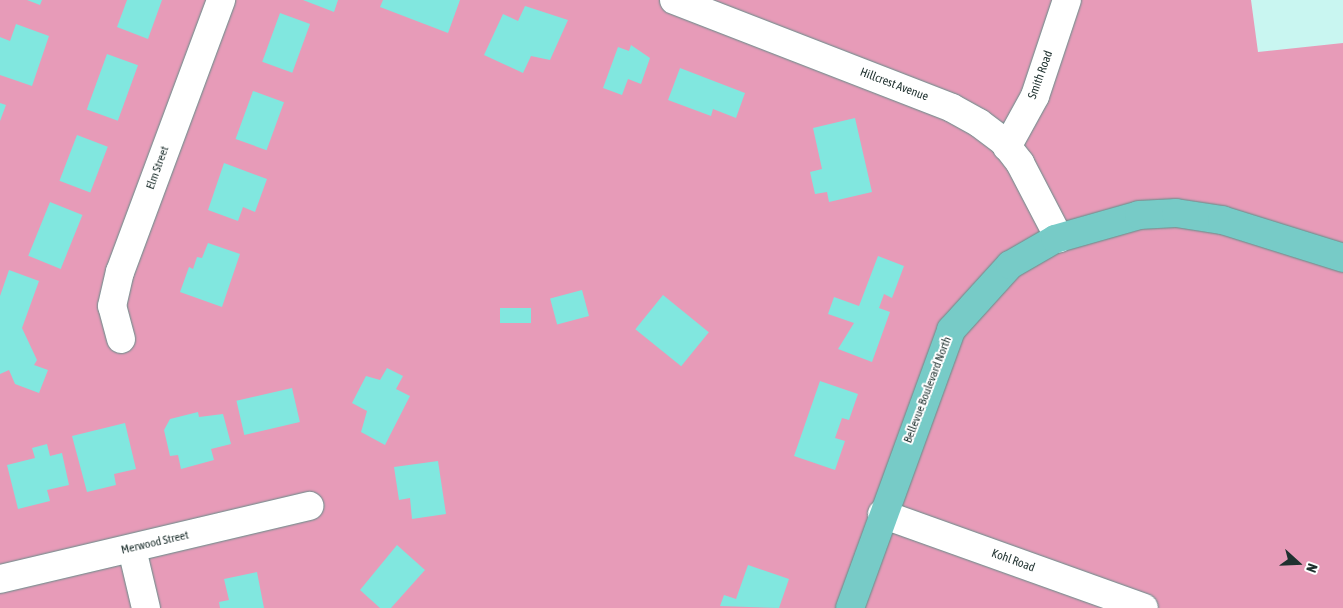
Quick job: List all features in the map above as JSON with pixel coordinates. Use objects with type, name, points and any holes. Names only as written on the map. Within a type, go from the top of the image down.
[{"type":"main road","name":"Bellevue Boulevard North","points":[[850,608],[882,514],[952,330],[1010,265],[1058,238],[1138,215],[1176,213],[1222,220],[1343,258]]},
{"type":"street","name":"Elm Street","points":[[122,338],[112,306],[120,272],[221,0]]},
{"type":"street","name":"Hillcrest Avenue","points":[[674,0],[952,108],[1007,147],[1034,187],[1058,238]]},
{"type":"street","name":"Smith Road","points":[[1007,147],[1035,96],[1068,0]]},
{"type":"street","name":"Merwood Street","points":[[0,580],[310,506]]},
{"type":"street","name":"Kohl Road","points":[[882,514],[1144,608]]},
{"type":"street","points":[[132,549],[146,608]]},
{"type":"shaded area","points":[[0,0],[1251,0],[1258,52],[1343,43],[1343,608],[0,608]]},
{"type":"building","points":[[27,0],[42,0],[40,5]]},
{"type":"building","points":[[127,0],[162,0],[148,39],[117,27]]},
{"type":"building","points":[[303,0],[338,0],[334,12]]},
{"type":"building","points":[[383,0],[460,0],[448,33],[380,7]]},
{"type":"building","points":[[525,6],[568,20],[550,60],[531,56],[523,73],[484,55],[503,14],[518,21]]},
{"type":"building","points":[[280,13],[310,24],[292,73],[262,62]]},
{"type":"building","points":[[16,24],[49,36],[32,86],[0,75],[0,37],[10,41]]},
{"type":"building","points":[[631,45],[650,58],[641,84],[628,79],[622,95],[603,88],[618,47],[629,51]]},
{"type":"building","points":[[107,54],[138,65],[118,121],[87,109]]},
{"type":"building","points":[[680,68],[745,93],[736,118],[713,109],[711,116],[668,100]]},
{"type":"building","points":[[253,91],[284,102],[267,150],[236,139]]},
{"type":"building","points":[[0,103],[6,105],[0,121]]},
{"type":"building","points":[[855,118],[872,192],[829,202],[827,192],[815,194],[810,172],[822,169],[813,128]]},
{"type":"building","points":[[77,135],[108,147],[90,193],[59,181]]},
{"type":"building","points":[[224,163],[267,179],[255,212],[243,207],[238,221],[208,210]]},
{"type":"building","points":[[50,202],[82,215],[61,269],[28,256]]},
{"type":"building","points":[[208,243],[240,254],[222,307],[180,292],[189,267],[193,269],[197,257],[202,258]]},
{"type":"building","points":[[878,256],[904,266],[892,298],[884,294],[879,308],[890,312],[872,362],[838,349],[854,323],[828,314],[834,297],[859,306]]},
{"type":"building","points":[[9,270],[39,281],[22,328],[37,360],[34,365],[48,370],[39,393],[15,384],[9,370],[0,374],[0,296]]},
{"type":"building","points":[[582,290],[589,316],[557,325],[550,299]]},
{"type":"building","points":[[663,295],[709,332],[681,366],[635,329]]},
{"type":"building","points":[[500,308],[531,308],[531,323],[500,323]]},
{"type":"building","points":[[387,368],[403,376],[396,389],[410,396],[385,445],[361,432],[367,411],[352,403],[366,376],[380,380]]},
{"type":"building","points":[[820,381],[858,394],[849,420],[842,418],[835,438],[845,441],[835,470],[794,456]]},
{"type":"building","points":[[292,388],[300,422],[244,435],[236,401]]},
{"type":"building","points":[[198,412],[199,417],[223,414],[231,444],[211,449],[214,460],[181,469],[178,455],[170,456],[164,430],[170,419]]},
{"type":"building","points":[[125,423],[136,469],[114,474],[116,485],[87,492],[72,436]]},
{"type":"building","points":[[47,444],[50,456],[62,453],[69,485],[47,490],[50,501],[18,509],[7,465],[35,458],[32,448]]},
{"type":"building","points":[[438,461],[446,514],[412,519],[410,498],[399,500],[394,467]]},
{"type":"building","points":[[397,545],[425,570],[391,608],[380,608],[360,590]]},
{"type":"building","points":[[748,565],[789,579],[779,608],[720,606],[724,595],[736,599]]},
{"type":"building","points":[[257,572],[264,608],[220,608],[219,602],[229,600],[224,579]]}]
